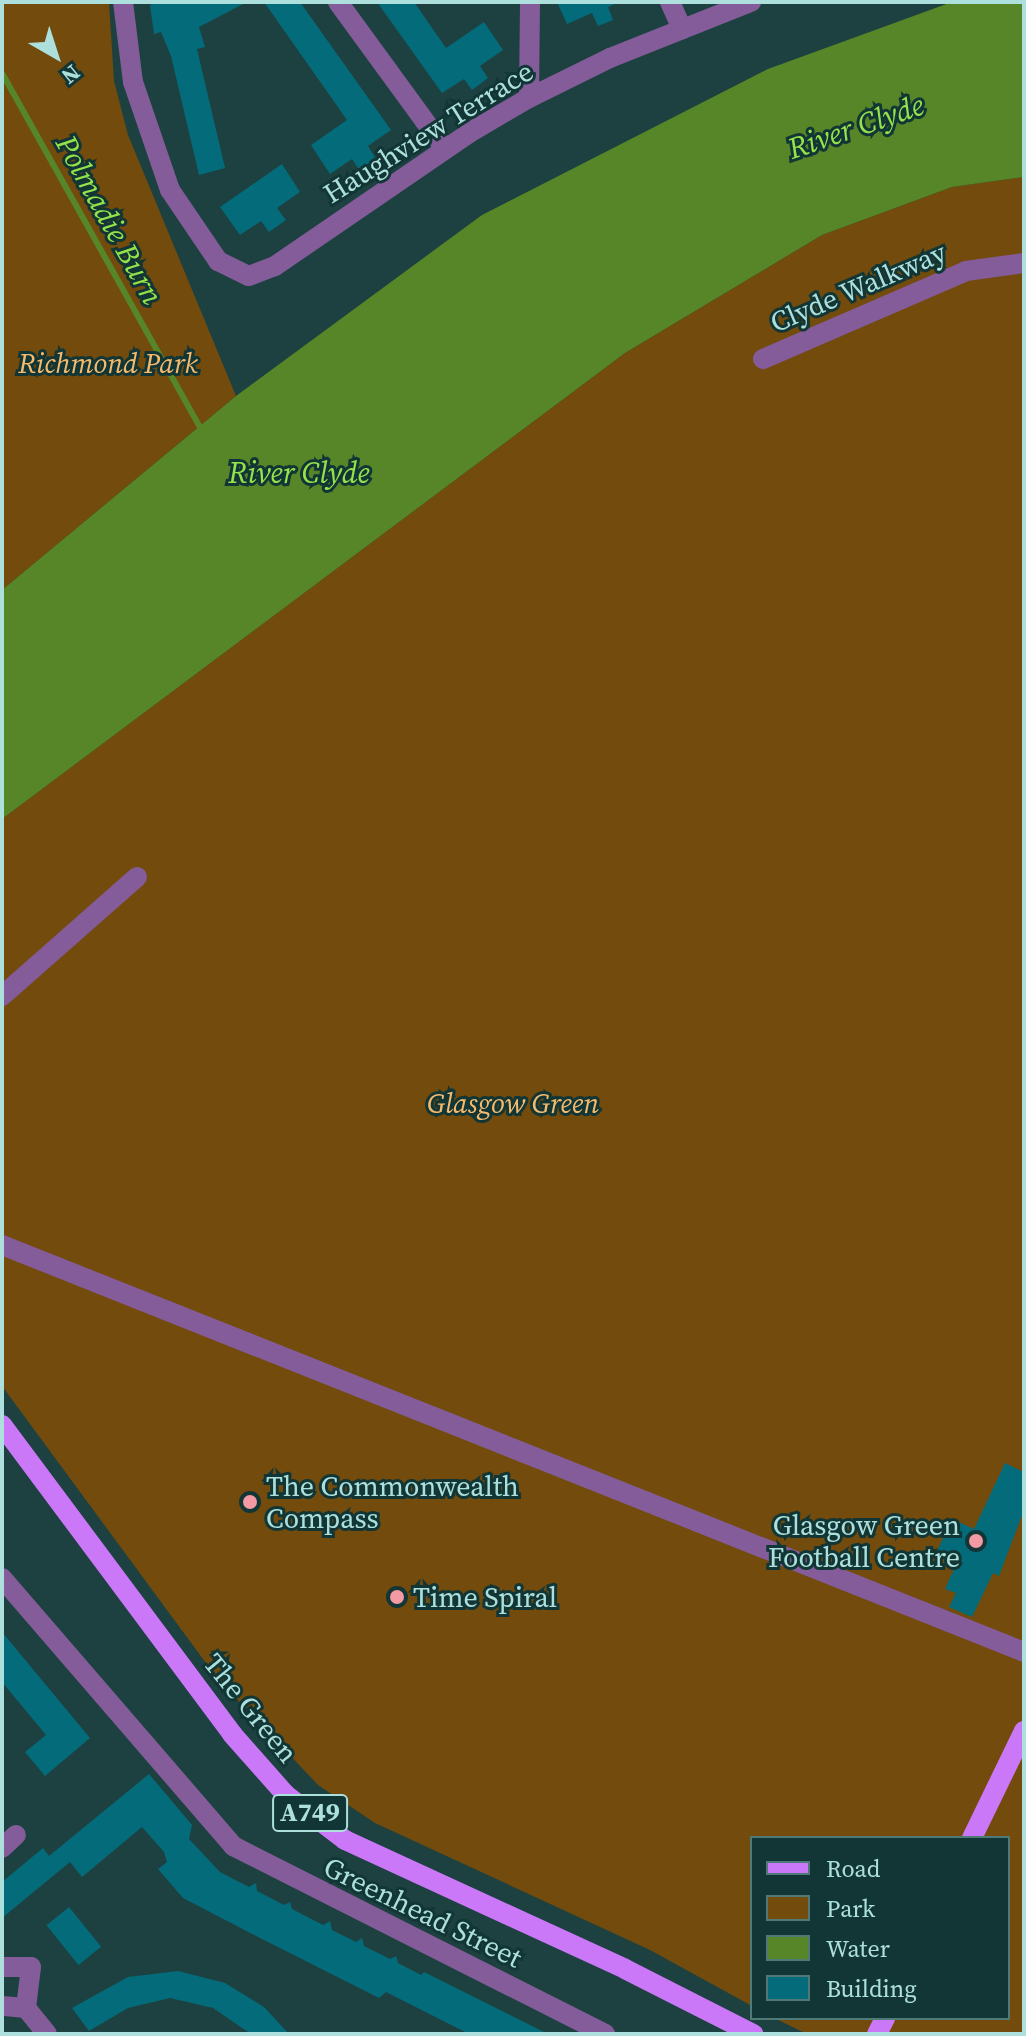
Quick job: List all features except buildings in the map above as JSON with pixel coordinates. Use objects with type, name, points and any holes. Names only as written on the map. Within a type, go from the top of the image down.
[{"type":"main road","name":"The Green","points":[[2,1425],[232,1734],[286,1795],[345,1840],[598,1956],[753,2034]]},
{"type":"main road","points":[[973,1836],[1024,1731]]},
{"type":"street","name":"Haughview Terrace","points":[[123,2],[126,49],[141,113],[173,197],[228,269],[249,276],[275,266],[445,149],[529,98],[682,29],[751,2]]},
{"type":"street","points":[[338,2],[445,149]]},
{"type":"street","points":[[529,98],[530,2]]},
{"type":"street","points":[[670,2],[682,29]]},
{"type":"street","name":"Clyde Walkway","points":[[763,359],[966,271],[1024,263]]},
{"type":"street","points":[[2,996],[137,877]]},
{"type":"street","points":[[2,1245],[1024,1652]]},
{"type":"street","name":"Greenhead Street","points":[[2,1578],[233,1846],[605,2034]]},
{"type":"street","points":[[2,1967],[31,1967],[26,2008],[47,2034]]},
{"type":"street","points":[[2,2006],[26,2008]]},
{"type":"green space","name":"Richmond Park","points":[[2,2],[109,2],[114,81],[128,135],[236,396],[2,590]]},
{"type":"green space","name":"Glasgow Green","points":[[1024,177],[1024,2034],[807,2034],[778,2020],[1010,2020],[1010,1836],[750,1836],[750,2005],[650,1950],[375,1823],[318,1785],[217,1678],[2,1386],[2,819],[625,353],[822,235],[952,187]]},
{"type":"water","name":"River Clyde","points":[[952,2],[1024,2],[1024,177],[952,187],[822,235],[625,353],[2,819],[2,590],[236,396],[482,215],[768,69]]},
{"type":"waterway","name":"Polmadie Burn","points":[[2,73],[203,433]]},
{"type":"place","name":"The Commonwealth Compass","points":[[250,1502]]},
{"type":"place","name":"Glasgow Green Football Centre","points":[[976,1541]]},
{"type":"place","name":"Time Spiral","points":[[397,1597]]}]
